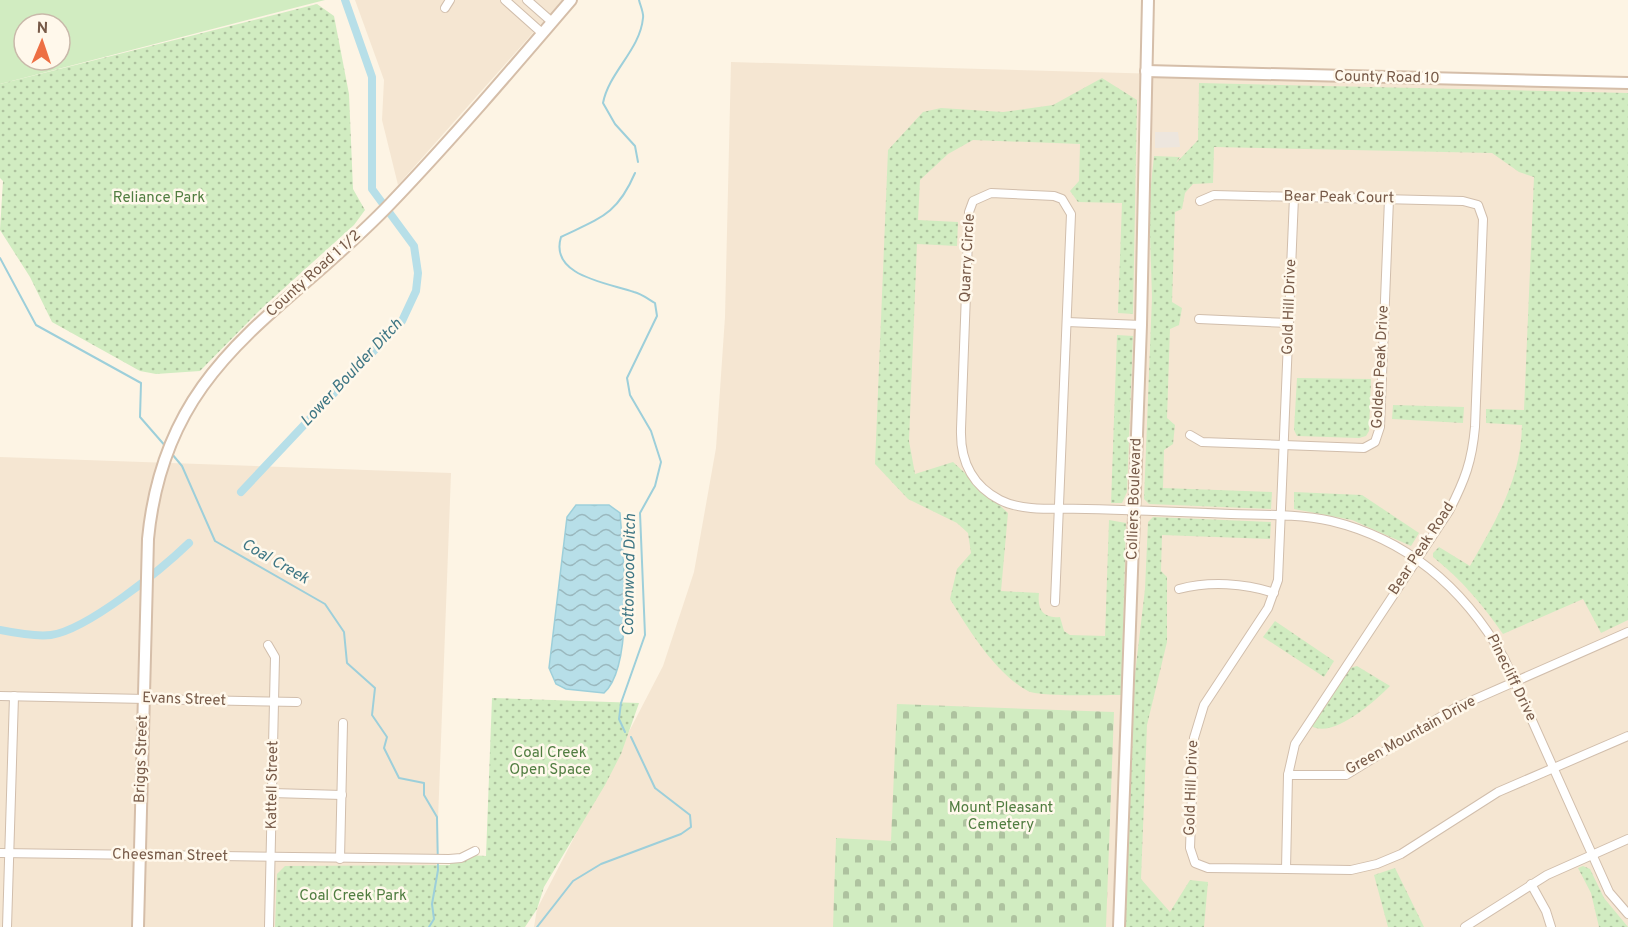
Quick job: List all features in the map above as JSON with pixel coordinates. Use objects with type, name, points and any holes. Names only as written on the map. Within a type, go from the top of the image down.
[{"type":"street","points":[[445,8],[450,0]]},
{"type":"street","points":[[505,0],[542,33]]},
{"type":"street","points":[[528,0],[552,22]]},
{"type":"street","name":"County Road 1 1/2","points":[[147,592],[150,518],[163,461],[184,415],[207,378],[233,347],[390,204],[571,0]]},
{"type":"street","name":"Colliers Boulevard","points":[[1119,927],[1141,325],[1148,0]]},
{"type":"street","name":"County Road 10","points":[[1146,71],[1628,83]]},
{"type":"street","name":"Quarry Circle","points":[[1059,508],[1071,214],[1068,206],[1054,196],[991,194],[973,201],[969,212],[962,453],[966,465],[981,487],[1002,502],[1024,506],[1059,508],[1135,510]]},
{"type":"street","name":"Bear Peak Court","points":[[1200,201],[1214,195],[1463,201],[1478,205]]},
{"type":"street","name":"Gold Hill Drive","points":[[1294,197],[1278,580],[1274,593],[1253,632],[1204,705],[1197,721],[1194,738],[1190,848],[1195,863],[1208,868],[1350,870],[1377,864],[1401,854],[1498,792],[1628,736]]},
{"type":"street","name":"Golden Peak Drive","points":[[1190,435],[1202,442],[1364,448],[1372,444],[1378,436],[1389,199]]},
{"type":"street","name":"Bear Peak Road","points":[[1286,869],[1288,775],[1295,744],[1449,511],[1467,477],[1472,457],[1483,219],[1478,205]]},
{"type":"street","points":[[1199,319],[1289,322]]},
{"type":"street","points":[[1067,322],[1141,325]]},
{"type":"street","points":[[1055,602],[1059,508]]},
{"type":"street","name":"Pinecliff Drive","points":[[1135,510],[1281,516],[1331,521],[1369,533],[1417,558],[1444,580],[1477,615],[1504,658],[1591,855],[1609,892],[1628,914]]},
{"type":"street","points":[[1179,589],[1195,584],[1246,586],[1274,593]]},
{"type":"street","name":"Briggs Street","points":[[138,927],[147,592]]},
{"type":"street","name":"Green Mountain Drive","points":[[1288,775],[1346,775],[1455,708],[1628,632]]},
{"type":"street","name":"Kattell Street","points":[[268,645],[276,657],[269,927]]},
{"type":"street","name":"Evans Street","points":[[0,696],[297,702]]},
{"type":"street","points":[[7,927],[4,853],[14,696]]},
{"type":"street","points":[[340,860],[343,723]]},
{"type":"street","points":[[272,793],[342,795]]},
{"type":"street","points":[[1465,927],[1531,884],[1628,839]]},
{"type":"street","name":"Cheesman Street","points":[[4,853],[340,860],[449,859],[461,858],[475,852]]},
{"type":"street","points":[[1531,884],[1546,911],[1551,927]]},
{"type":"shaded area","points":[[355,0],[562,0],[398,185],[382,120],[384,80]]},
{"type":"shaded area","points":[[731,62],[1628,87],[1628,927],[534,927],[537,909],[663,666],[694,572],[716,448],[725,317]]},
{"type":"shaded area","points":[[1155,132],[1178,132],[1180,147],[1155,148]]},
{"type":"shaded area","points":[[0,457],[451,473],[434,927],[0,927]]},
{"type":"green space","points":[[0,0],[325,0],[72,65],[72,12],[12,12],[12,72],[46,72],[0,84]]},
{"type":"green space","name":"Reliance Park","points":[[317,4],[334,16],[349,94],[353,189],[365,210],[354,225],[261,309],[200,371],[156,374],[140,371],[52,322],[30,277],[0,230],[3,181],[0,178],[0,84],[48,72],[72,72],[72,66]]},
{"type":"green space","points":[[1102,78],[1137,100],[1133,314],[1118,313],[1122,203],[1078,202],[1070,191],[1079,181],[1080,144],[973,140],[948,154],[920,180],[918,220],[958,222],[957,246],[917,244],[909,441],[915,474],[953,462],[1008,513],[1001,591],[1039,593],[1042,612],[1045,615],[1060,617],[1064,631],[1070,635],[1105,636],[1109,520],[1126,523],[1121,695],[1034,693],[1016,683],[994,662],[950,599],[957,569],[971,553],[968,533],[957,523],[908,499],[875,464],[888,150],[923,112],[941,108],[1003,112],[1053,105]]},
{"type":"green space","points":[[1199,83],[1628,93],[1628,620],[1601,633],[1583,599],[1503,634],[1471,593],[1433,557],[1433,553],[1439,547],[1470,566],[1505,499],[1512,482],[1521,445],[1522,425],[1486,423],[1486,409],[1524,410],[1534,177],[1519,172],[1492,153],[1214,147],[1213,183],[1193,184],[1185,193],[1182,209],[1175,212],[1172,302],[1182,308],[1179,325],[1170,329],[1167,418],[1175,425],[1173,444],[1164,450],[1163,488],[1272,492],[1271,509],[1149,504],[1144,499],[1152,297],[1149,204],[1154,156],[1180,157],[1176,163],[1198,140]]},
{"type":"green space","points":[[1117,335],[1133,336],[1127,492],[1122,503],[1111,503]]},
{"type":"green space","points":[[1297,378],[1371,379],[1369,431],[1366,436],[1359,438],[1297,436],[1294,430]]},
{"type":"green space","points":[[1393,405],[1464,407],[1463,423],[1392,419]]},
{"type":"green space","points":[[1294,492],[1362,495],[1419,533],[1411,546],[1352,520],[1294,509]]},
{"type":"green space","points":[[1153,517],[1271,522],[1270,539],[1162,535],[1161,571],[1167,577],[1167,642],[1147,725],[1141,879],[1170,912],[1190,880],[1208,882],[1204,927],[1125,927],[1135,674],[1145,589],[1148,522]]},
{"type":"green space","points":[[1275,621],[1334,661],[1324,677],[1263,637]]},
{"type":"green space","points":[[1357,666],[1390,686],[1353,717],[1330,727],[1320,729],[1311,726],[1350,668]]},
{"type":"green space","name":"Coal Creek Open Space","points":[[492,698],[639,703],[621,754],[544,887],[537,909],[525,927],[275,927],[277,874],[285,866],[450,865],[450,854],[486,856]]},
{"type":"green space","name":"Mount Pleasant Cemetery","points":[[897,704],[1114,712],[1106,927],[833,927],[836,838],[891,841]]},
{"type":"green space","points":[[1583,866],[1590,869],[1604,898],[1628,927],[1599,927],[1591,893],[1578,868]]},
{"type":"green space","points":[[1395,868],[1424,927],[1388,927],[1374,875]]},
{"type":"water","points":[[576,505],[609,505],[620,513],[625,608],[623,635],[620,659],[614,679],[604,693],[566,689],[556,684],[549,668],[567,517]]},
{"type":"waterway","name":"Lower Boulder Ditch","points":[[241,492],[402,321],[416,291],[418,273],[414,246],[372,189],[372,77],[345,0]]},
{"type":"waterway","name":"Cottonwood Ditch","points":[[638,162],[635,146],[615,124],[603,103],[611,81],[631,51],[641,30],[643,16],[639,0]]},
{"type":"waterway","name":"Cottonwood Ditch","points":[[625,732],[619,719],[621,703],[645,635],[640,513],[655,486],[661,462],[651,431],[630,395],[627,378],[657,316],[655,303],[637,293],[583,276],[564,261],[560,250],[561,237],[606,214],[614,207],[635,173]]},
{"type":"waterway","name":"Coal Creek","points":[[0,258],[36,325],[141,383],[140,417],[167,448]]},
{"type":"waterway","name":"Coal Creek","points":[[172,454],[182,466],[215,541],[325,604],[344,632],[347,663],[375,688],[372,715],[387,737],[384,748],[399,778],[424,783],[424,795],[437,817],[438,870],[432,904],[434,919],[429,927]]},
{"type":"waterway","name":"Lower Boulder Ditch","points":[[0,630],[38,635],[51,635],[66,631],[123,597],[189,543]]},
{"type":"waterway","name":"Cottonwood Ditch","points":[[537,927],[573,881],[601,864],[681,834],[691,827],[690,815],[655,788],[631,737]]},
{"type":"park label","name":"Coal Creek Park","points":[[353,896]]}]
